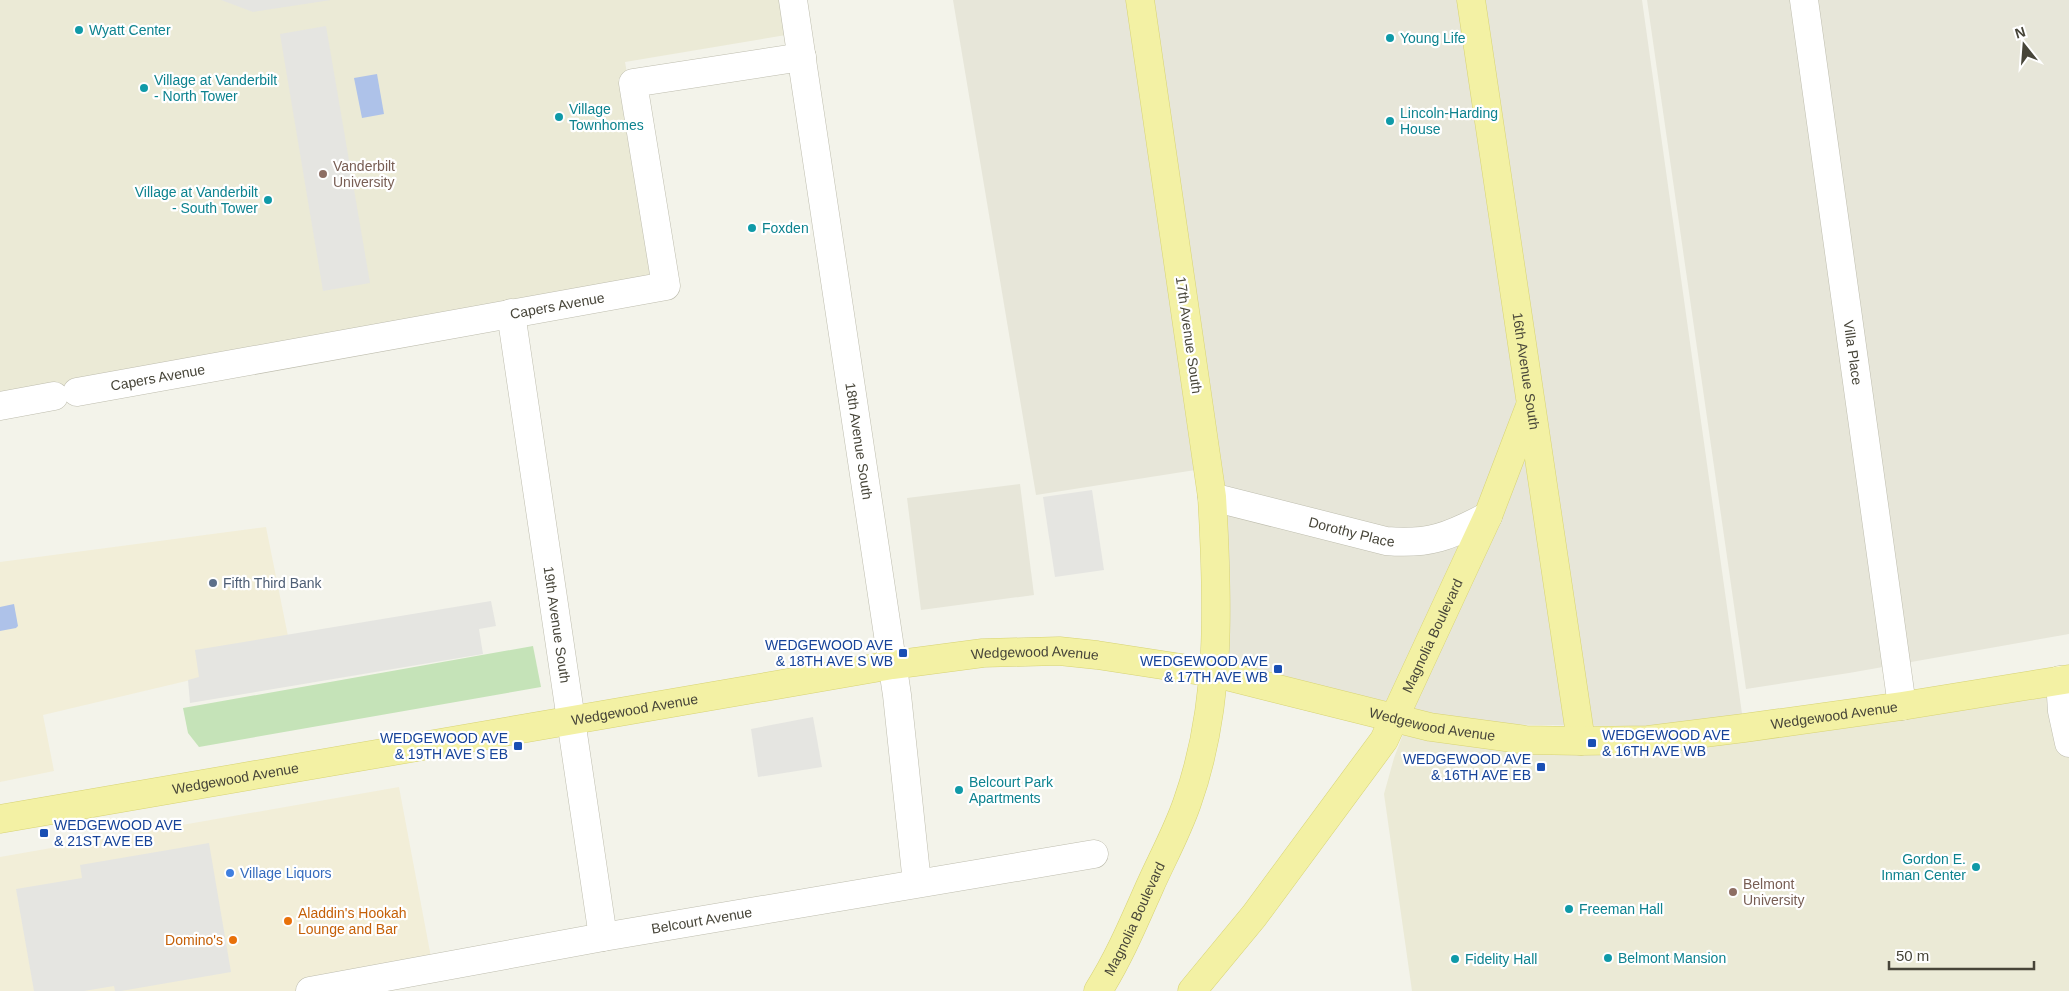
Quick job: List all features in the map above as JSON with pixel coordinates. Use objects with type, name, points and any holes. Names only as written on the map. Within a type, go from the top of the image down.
[{"type":"main road","name":"17th Avenue South","points":[[1140,0],[1212,497],[1217,575],[1214,672]]},
{"type":"main road","name":"16th Avenue South","points":[[1471,0],[1581,742]]},
{"type":"main road","name":"Magnolia Boulevard","points":[[1192,991],[1254,916],[1384,740],[1393,717],[1488,516],[1531,404]]},
{"type":"main road","name":"Wedgewood Avenue","points":[[0,819],[892,665],[983,653],[1059,651],[1153,662],[1214,672],[1430,727],[1477,735],[1526,740],[1581,742],[1648,740],[1902,706],[2064,679]]},
{"type":"main road","name":"Magnolia Boulevard","points":[[1098,991],[1114,966],[1186,804],[1200,760],[1214,672]]},
{"type":"street","name":"18th Avenue South","points":[[794,0],[892,665],[917,883]]},
{"type":"street","name":"Villa Place","points":[[1804,0],[1902,706]]},
{"type":"street","name":"Capers Avenue","points":[[0,406],[666,286],[633,83],[802,57]]},
{"type":"street","name":"19th Avenue South","points":[[511,313],[603,936]]},
{"type":"street","name":"Dorothy Place","points":[[1212,497],[1377,539],[1400,542],[1443,538],[1488,516]]},
{"type":"street","points":[[2064,679],[2062,711],[2069,743]]},
{"type":"street","name":"Belcourt Avenue","points":[[310,991],[603,936],[1094,854]]},
{"type":"shaded area","name":"Vanderbilt University","points":[[0,0],[793,0],[798,33],[625,62],[666,286],[0,406]]},
{"type":"shaded area","points":[[221,0],[331,0],[253,12]]},
{"type":"shaded area","points":[[953,0],[1642,0],[1744,728],[1465,724],[1214,673],[1208,468],[1036,495]]},
{"type":"shaded area","points":[[1647,0],[2069,0],[2069,634],[1849,673],[1746,689]]},
{"type":"shaded area","points":[[326,26],[370,283],[323,291],[280,34]]},
{"type":"shaded area","points":[[1020,484],[1034,595],[921,610],[907,498]]},
{"type":"shaded area","points":[[1092,490],[1104,570],[1055,577],[1043,497]]},
{"type":"shaded area","points":[[266,527],[292,656],[43,715],[54,771],[0,782],[0,562]]},
{"type":"shaded area","points":[[491,601],[496,626],[479,629],[483,654],[190,703],[188,680],[199,677],[195,650]]},
{"type":"shaded area","name":"Belmont University","points":[[2069,679],[2069,991],[1412,991],[1384,794],[1394,758],[1408,721],[1648,740]]},
{"type":"shaded area","points":[[813,717],[822,767],[758,777],[751,729]]},
{"type":"shaded area","points":[[399,787],[433,968],[310,991],[0,991],[0,857]]},
{"type":"shaded area","points":[[209,843],[231,972],[121,991],[115,991],[114,986],[84,991],[34,991],[16,889],[82,878],[80,865]]},
{"type":"green space","points":[[533,646],[541,687],[199,747],[188,733],[183,708]]},
{"type":"water","points":[[377,74],[384,114],[362,118],[354,78]]},
{"type":"water","points":[[14,604],[18,626],[0,631],[0,607]]},
{"type":"place","name":"Wyatt Center","points":[[79,30]]},
{"type":"place","name":"Young Life","points":[[1390,38]]},
{"type":"place","name":"Village at Vanderbilt - North Tower","points":[[144,88]]},
{"type":"place","name":"Village Townhomes","points":[[559,117]]},
{"type":"place","name":"Lincoln-Harding House","points":[[1390,121]]},
{"type":"place","name":"Vanderbilt University","points":[[323,174]]},
{"type":"place","name":"Village at Vanderbilt - South Tower","points":[[268,200]]},
{"type":"place","name":"Foxden","points":[[752,228]]},
{"type":"place","name":"Fifth Third Bank","points":[[213,583]]},
{"type":"place","name":"WEDGEWOOD AVE & 18TH AVE S WB","points":[[903,653]]},
{"type":"place","name":"WEDGEWOOD AVE & 17TH AVE WB","points":[[1278,669]]},
{"type":"place","name":"WEDGEWOOD AVE & 16TH AVE WB","points":[[1592,743]]},
{"type":"place","name":"WEDGEWOOD AVE & 19TH AVE S EB","points":[[518,746]]},
{"type":"place","name":"WEDGEWOOD AVE & 16TH AVE EB","points":[[1541,767]]},
{"type":"place","name":"Belcourt Park Apartments","points":[[959,790]]},
{"type":"place","name":"WEDGEWOOD AVE & 21ST AVE EB","points":[[44,833]]},
{"type":"place","name":"Gordon E. Inman Center","points":[[1976,867]]},
{"type":"place","name":"Village Liquors","points":[[230,873]]},
{"type":"place","name":"Belmont University","points":[[1733,892]]},
{"type":"place","name":"Freeman Hall","points":[[1569,909]]},
{"type":"place","name":"Aladdin's Hookah Lounge and Bar","points":[[288,921]]},
{"type":"place","name":"Domino's","points":[[233,940]]},
{"type":"place","name":"Belmont Mansion","points":[[1608,958]]},
{"type":"place","name":"Fidelity Hall","points":[[1455,959]]}]
